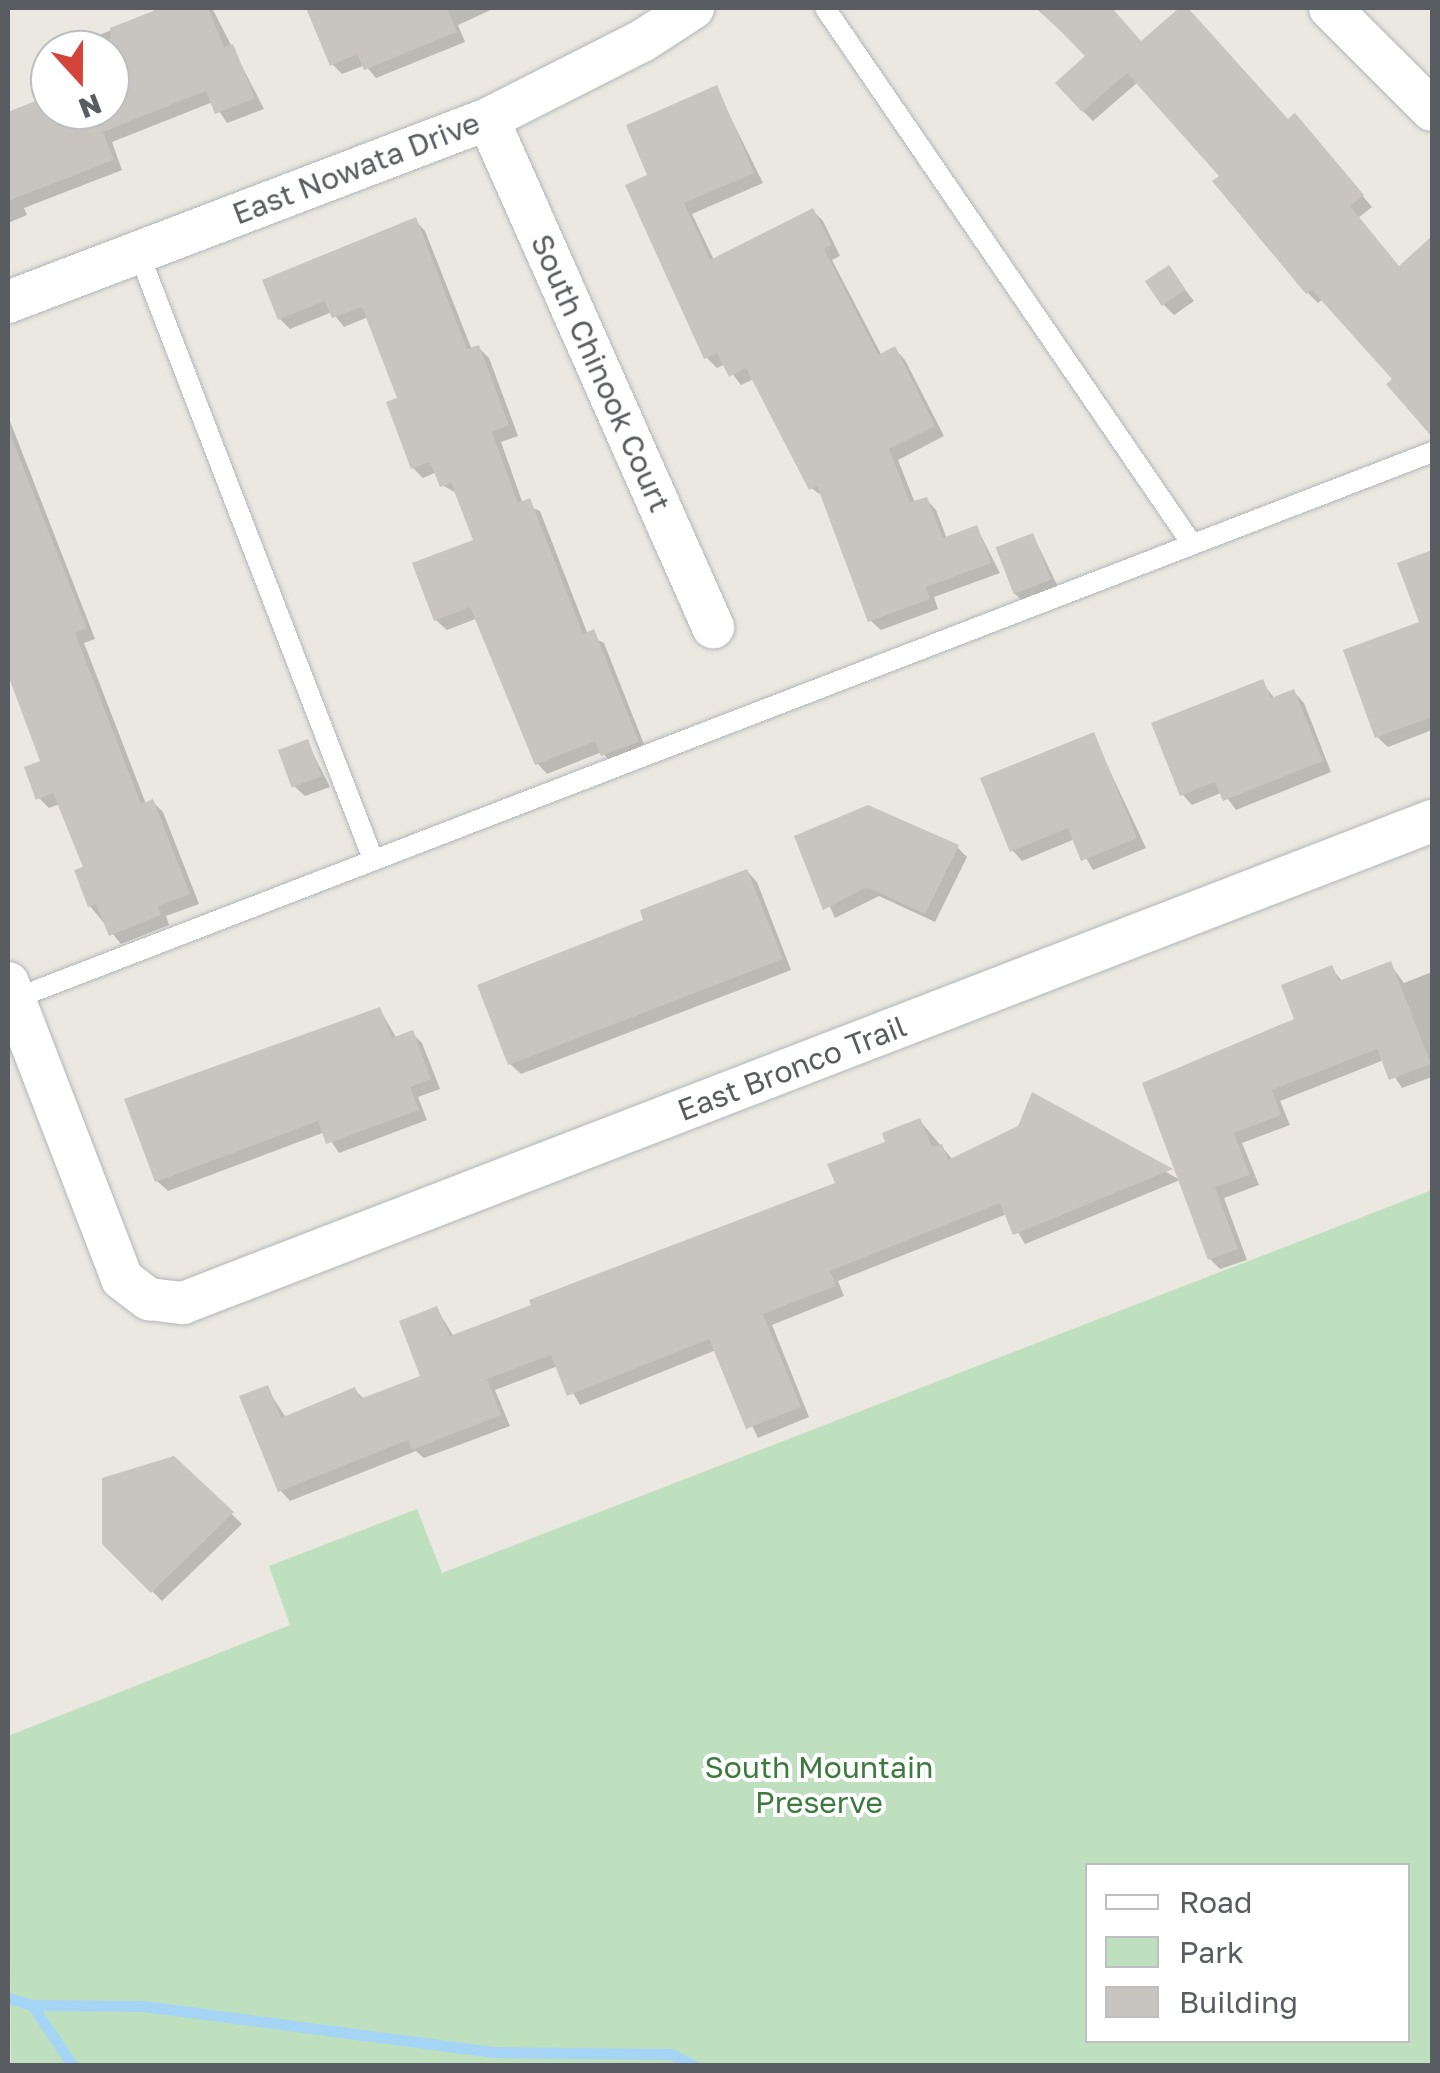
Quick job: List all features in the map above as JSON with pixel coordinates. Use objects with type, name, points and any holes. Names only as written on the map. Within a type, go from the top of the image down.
[{"type":"street","name":"East Nowata Drive","points":[[8,302],[488,118],[642,41],[693,8]]},
{"type":"street","points":[[1330,8],[1432,110]]},
{"type":"street","name":"South Chinook Court","points":[[488,118],[713,627]]},
{"type":"street","name":"East Bronco Trail","points":[[11,991],[122,1279],[150,1299],[183,1303],[1432,822]]},
{"type":"lane","points":[[825,8],[1192,544]]},
{"type":"lane","points":[[138,251],[373,859]]},
{"type":"lane","points":[[11,991],[373,859],[1432,452]]},
{"type":"green space","name":"South Mountain Preserve","points":[[1432,1190],[1432,2065],[11,2065],[8,1736],[290,1625],[269,1566],[417,1509],[442,1573]]},
{"type":"building","points":[[161,8],[208,8],[224,47],[233,44],[255,98],[215,114],[206,91],[130,121],[130,30],[110,28]]},
{"type":"building","points":[[306,8],[447,8],[457,32],[364,70],[357,54],[330,66]]},
{"type":"building","points":[[1038,8],[1112,8],[1141,41],[1179,8],[1188,8],[1288,119],[1295,113],[1364,195],[1350,206],[1399,266],[1432,236],[1432,437],[1386,384],[1392,379],[1312,290],[1306,294],[1212,181],[1219,176],[1127,73],[1082,112],[1055,83],[1085,56]]},
{"type":"building","points":[[717,85],[754,173],[684,203],[710,260],[813,208],[832,245],[824,249],[878,355],[895,346],[935,426],[889,449],[910,502],[927,497],[943,538],[977,525],[991,563],[926,587],[930,599],[868,622],[817,486],[809,490],[746,368],[729,377],[717,353],[704,359],[625,185],[647,175],[626,125]]},
{"type":"building","points":[[30,103],[30,130],[108,130],[103,132],[114,160],[8,201],[8,112]]},
{"type":"building","points":[[416,217],[467,349],[479,345],[509,425],[492,432],[518,503],[530,498],[583,634],[594,629],[639,742],[601,756],[595,741],[535,765],[470,607],[434,621],[412,563],[473,540],[451,483],[440,487],[430,462],[411,469],[386,402],[397,398],[362,307],[332,318],[325,301],[278,320],[262,280]]},
{"type":"building","points":[[1169,265],[1186,290],[1162,306],[1145,281]]},
{"type":"building","points":[[10,434],[87,628],[75,633],[141,804],[153,799],[190,894],[158,906],[161,915],[109,936],[96,904],[88,907],[74,870],[83,867],[53,793],[36,800],[24,767],[40,761],[8,675]]},
{"type":"building","points":[[1033,533],[1051,580],[1014,594],[996,547]]},
{"type":"building","points":[[1432,550],[1432,717],[1375,738],[1343,650],[1419,622],[1397,563]]},
{"type":"building","points":[[1263,679],[1271,698],[1294,689],[1323,761],[1223,801],[1215,782],[1180,796],[1151,723]]},
{"type":"building","points":[[1094,732],[1137,838],[1081,861],[1068,828],[1010,852],[980,778]]},
{"type":"building","points":[[308,739],[322,777],[292,788],[278,750]]},
{"type":"building","points":[[868,805],[959,845],[925,914],[867,887],[823,910],[794,836]]},
{"type":"building","points":[[747,869],[783,959],[508,1065],[477,985],[643,920],[640,910]]},
{"type":"building","points":[[1391,961],[1431,1064],[1389,1080],[1377,1049],[1272,1090],[1281,1115],[1234,1133],[1250,1175],[1215,1187],[1238,1249],[1208,1260],[1142,1083],[1294,1019],[1281,985],[1332,965],[1339,981]]},
{"type":"building","points":[[380,1007],[392,1038],[413,1030],[431,1079],[410,1087],[419,1110],[326,1144],[318,1121],[155,1182],[124,1099]]},
{"type":"building","points":[[1032,1092],[1173,1169],[1013,1235],[1000,1203],[830,1271],[836,1286],[763,1314],[801,1407],[746,1429],[709,1339],[567,1396],[551,1355],[487,1379],[501,1415],[412,1450],[408,1440],[278,1492],[239,1396],[268,1385],[281,1418],[355,1387],[360,1399],[420,1376],[399,1321],[437,1306],[450,1336],[531,1305],[529,1300],[835,1183],[827,1164],[885,1142],[882,1133],[920,1118],[932,1147],[942,1144],[948,1160],[1018,1126]]},
{"type":"building","points":[[174,1456],[234,1512],[151,1593],[102,1544],[102,1478]]},
{"type":"waterway","points":[[8,1998],[32,2005],[73,2066]]},
{"type":"waterway","points":[[32,2005],[143,2006],[491,2052],[671,2054],[695,2066]]}]
